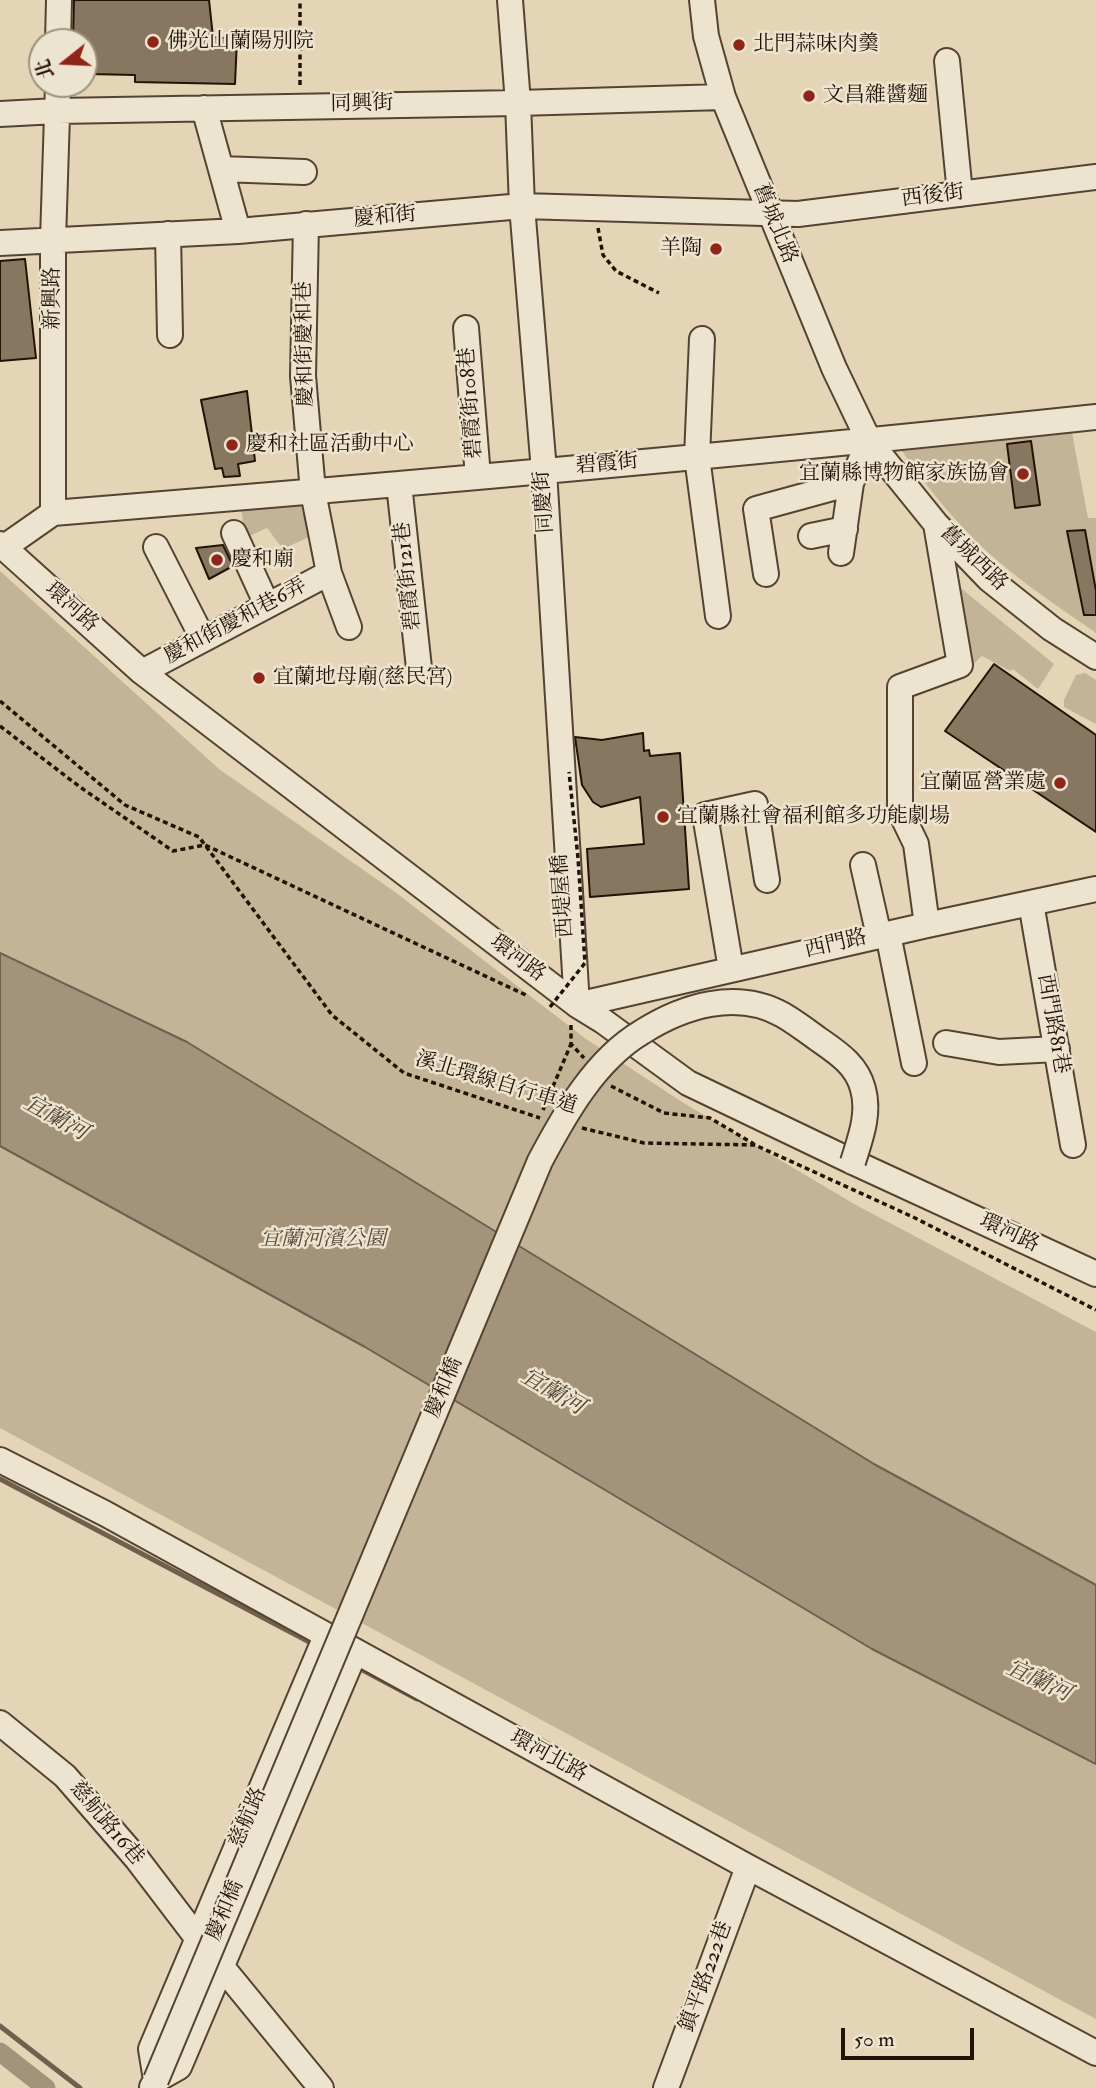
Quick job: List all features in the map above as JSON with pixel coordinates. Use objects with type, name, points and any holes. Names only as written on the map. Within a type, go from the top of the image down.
[{"type":"street","points":[[58,28],[59,0]]},
{"type":"street","name":"同慶街","points":[[510,0],[522,206],[544,471],[574,1014]]},
{"type":"street","name":"舊城北路","points":[[702,0],[706,36],[723,97],[834,368],[869,441]]},
{"type":"street","points":[[947,61],[960,194]]},
{"type":"street","name":"同興街","points":[[0,114],[723,97]]},
{"type":"street","name":"新興路","points":[[53,513],[53,240],[57,98]]},
{"type":"street","points":[[204,108],[238,231]]},
{"type":"street","points":[[221,169],[304,172]]},
{"type":"street","name":"西後街","points":[[770,214],[798,214],[1096,177]]},
{"type":"street","name":"慶和街","points":[[0,243],[238,231],[522,206],[770,214]]},
{"type":"street","name":"慶和街慶和巷","points":[[306,225],[303,376],[313,492],[330,573],[349,627]]},
{"type":"street","points":[[168,234],[170,335]]},
{"type":"street","name":"碧霞街108巷","points":[[466,328],[478,477]]},
{"type":"street","points":[[702,339],[697,457],[718,616]]},
{"type":"street","name":"碧霞街","points":[[53,513],[697,457],[1096,417]]},
{"type":"street","points":[[811,536],[843,541],[851,483],[869,441]]},
{"type":"street","name":"舊城西路","points":[[869,441],[936,524],[989,579],[1052,628],[1096,657]]},
{"type":"street","points":[[766,574],[756,509],[851,483]]},
{"type":"street","name":"碧霞街121巷","points":[[399,484],[419,668]]},
{"type":"street","points":[[2,546],[53,513]]},
{"type":"street","points":[[927,925],[916,844],[900,811],[900,687],[960,665],[936,524]]},
{"type":"street","points":[[234,533],[267,605]]},
{"type":"street","name":"環河路","points":[[2,546],[142,672],[574,1014],[603,1021],[688,1083],[1096,1274]]},
{"type":"street","points":[[156,547],[203,639]]},
{"type":"street","name":"慶和街慶和巷6弄","points":[[142,672],[330,573]]},
{"type":"street","points":[[732,970],[705,815],[755,804],[766,880]]},
{"type":"street","points":[[863,865],[884,934],[914,1063]]},
{"type":"street","name":"西門路","points":[[574,1014],[732,970],[1096,888]]},
{"type":"street","name":"西門路81巷","points":[[1031,903],[1073,1145]]},
{"type":"street","name":"慶和橋","points":[[154,2084],[540,1161],[590,1081],[614,1054],[639,1033],[692,1008],[736,1002],[769,1009],[783,1014],[845,1059],[858,1076],[866,1104],[853,1162]]},
{"type":"street","points":[[946,1043],[999,1052],[1057,1049]]},
{"type":"street","name":"環河北路","points":[[0,1460],[106,1514],[748,1867],[1096,2053]]},
{"type":"street","name":"慈航路","points":[[326,1636],[151,2049],[154,2084],[179,2067],[355,1652]]},
{"type":"street","name":"慈航路16巷","points":[[0,1723],[65,1776],[137,1860],[198,1939]]},
{"type":"street","name":"鎮平路222巷","points":[[666,2088],[748,1867]]},
{"type":"street","points":[[222,1967],[321,2088]]},
{"type":"path","points":[[300,0],[300,106]]},
{"type":"path","points":[[597,209],[603,255],[617,271],[659,293]]},
{"type":"path","name":"溪北環線自行車道","points":[[0,701],[125,805],[199,837],[332,1015],[404,1073],[551,1121]]},
{"type":"path","points":[[0,726],[80,787],[173,851],[205,845],[530,997]]},
{"type":"path","name":"西堤屋橋","points":[[542,1002],[550,1007],[584,963],[578,858],[569,772]]},
{"type":"path","points":[[574,1014],[571,1044],[589,1064]]},
{"type":"path","points":[[607,1083],[664,1113],[710,1118],[755,1146]]},
{"type":"path","name":"溪北環線自行車道","points":[[578,1127],[645,1143],[755,1146],[913,1217],[1096,1310]]},
{"type":"green space","points":[[1072,433],[1088,518],[1096,518],[1096,633],[1032,588],[987,551],[944,507],[902,451]]},
{"type":"green space","points":[[302,499],[311,536],[283,549],[267,528],[245,538],[241,507]]},
{"type":"green space","name":"宜蘭河濱公園","points":[[0,571],[219,769],[395,892],[586,1039],[682,1102],[856,1205],[1096,1332],[1096,2019],[0,1428]]},
{"type":"green space","points":[[952,581],[1054,664],[1038,689],[1013,669],[1010,671],[982,656],[966,671]]},
{"type":"green space","points":[[1085,673],[1096,680],[1096,724],[1064,707],[1064,700],[1076,675]]},
{"type":"water","name":"宜蘭河","points":[[0,953],[187,1042],[874,1464],[1096,1585],[1096,1764],[872,1649],[365,1347],[0,1146]]},
{"type":"building","name":"佛光山蘭陽別院","points":[[74,0],[209,0],[213,37],[237,39],[235,84],[135,82],[135,75],[98,74],[98,28],[73,28]]},
{"type":"building","points":[[25,259],[36,358],[0,361],[0,261]]},
{"type":"building","name":"慶和社區活動中心","points":[[247,391],[255,461],[238,464],[240,476],[224,477],[222,468],[215,469],[201,400]]},
{"type":"building","name":"宜蘭縣博物館家族協會","points":[[1031,441],[1040,505],[1015,508],[1007,444]]},
{"type":"building","points":[[1085,530],[1096,591],[1096,615],[1084,615],[1067,531]]},
{"type":"building","name":"慶和廟","points":[[223,545],[233,566],[209,579],[196,548]]},
{"type":"building","name":"宜蘭區營業處","points":[[994,664],[1096,735],[1096,832],[945,731]]},
{"type":"building","name":"宜蘭縣社會福利館多功能劇場","points":[[643,733],[644,751],[649,750],[650,756],[680,753],[689,889],[590,897],[587,849],[644,844],[640,797],[601,807],[593,802],[582,785],[575,737],[602,740]]},
{"type":"waterway","points":[[0,1479],[315,1645]]},
{"type":"waterway","points":[[355,1666],[417,1699]]},
{"type":"waterway","points":[[0,2026],[80,2088]]},
{"type":"waterway","points":[[0,2052],[46,2088]]},
{"type":"place","name":"佛光山蘭陽別院","points":[[153,42]]},
{"type":"place","name":"北門蒜味肉羹","points":[[739,45]]},
{"type":"place","name":"文昌雜醬麵","points":[[809,96]]},
{"type":"place","name":"羊陶","points":[[716,249]]},
{"type":"place","name":"慶和社區活動中心","points":[[232,445]]},
{"type":"place","name":"宜蘭縣博物館家族協會","points":[[1023,474]]},
{"type":"place","name":"慶和廟","points":[[217,560]]},
{"type":"place","name":"宜蘭地母廟(慈民宮)","points":[[259,678]]},
{"type":"place","name":"宜蘭區營業處","points":[[1060,783]]},
{"type":"place","name":"宜蘭縣社會福利館多功能劇場","points":[[663,817]]}]
